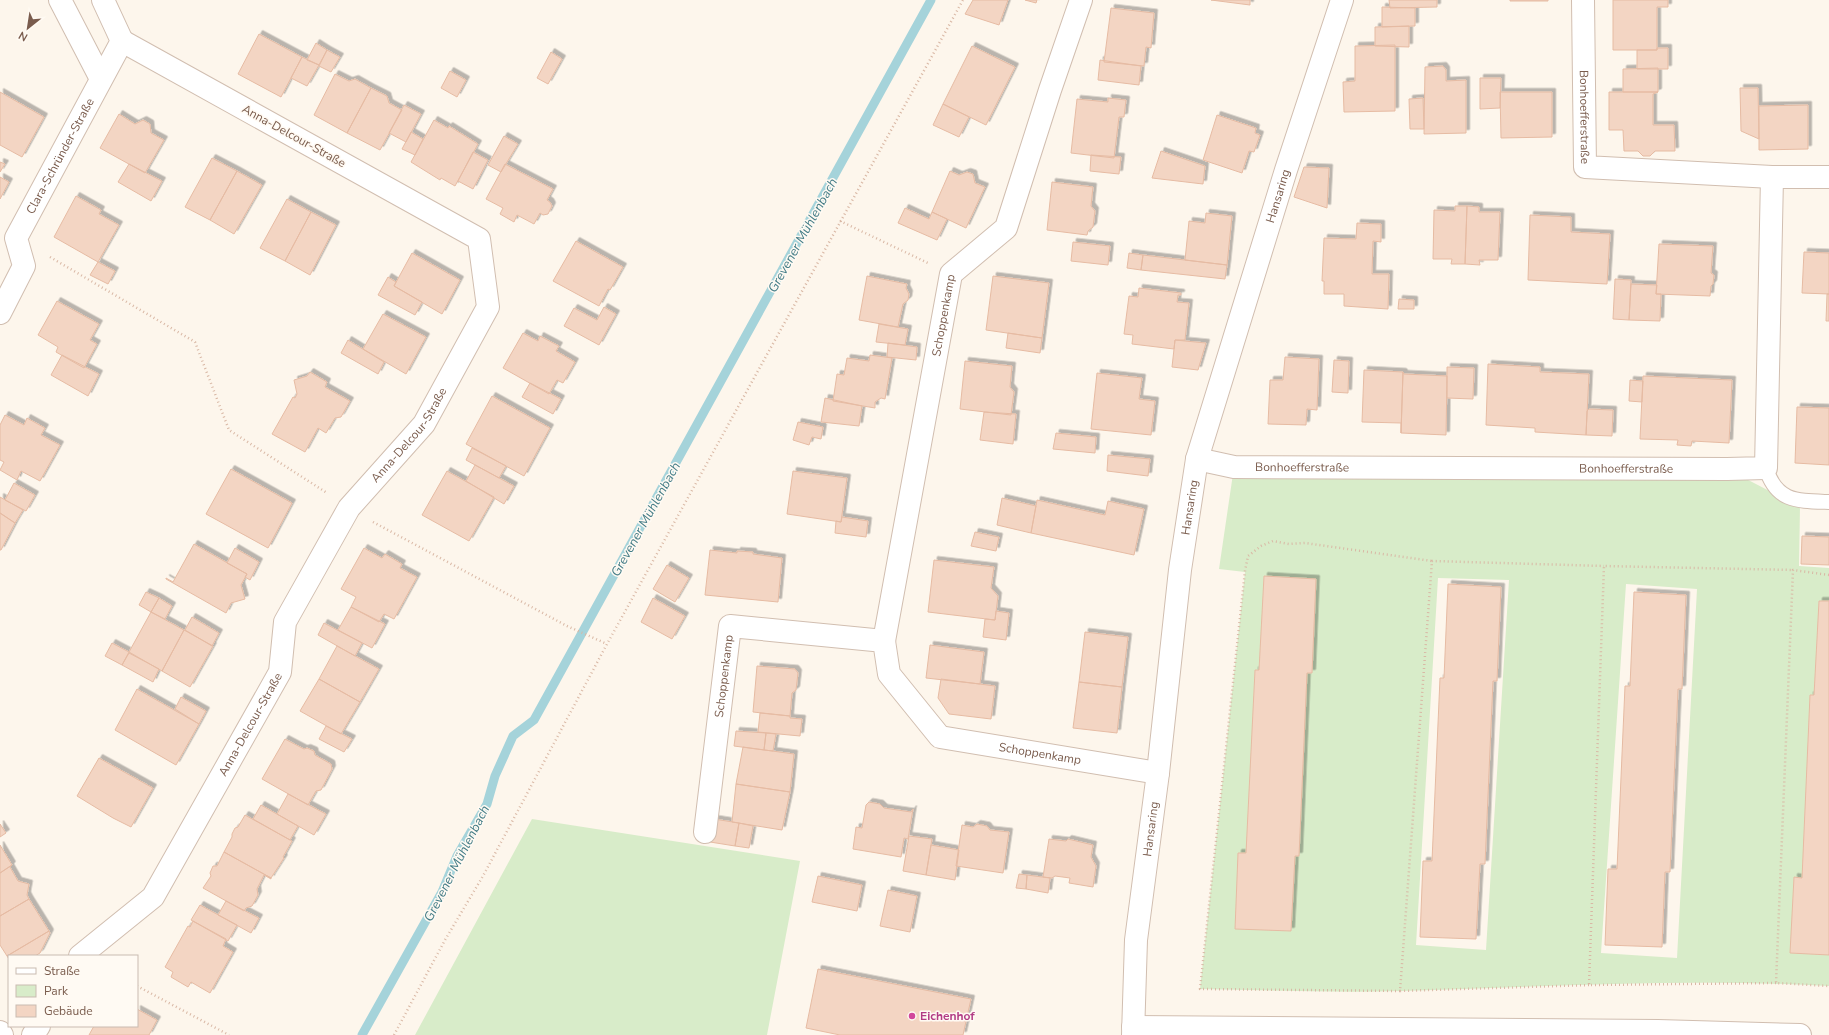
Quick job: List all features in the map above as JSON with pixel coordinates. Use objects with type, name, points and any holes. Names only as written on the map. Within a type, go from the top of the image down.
[{"type":"street","points":[[60,0],[101,79]]},
{"type":"street","points":[[103,0],[122,41]]},
{"type":"street","name":"Schoppenkamp","points":[[1081,0],[1050,90],[1006,228],[950,274],[884,641],[889,674],[940,737],[1158,773]]},
{"type":"street","name":"Hansaring","points":[[1133,1031],[1136,940],[1158,773],[1180,570],[1197,459],[1284,178],[1342,0]]},
{"type":"street","name":"Bonhoefferstraße","points":[[1583,0],[1585,167],[1772,177],[1829,177]]},
{"type":"street","name":"Clara-Schründer-Straße","points":[[16,238],[122,41]]},
{"type":"street","name":"Anna-Delcour-Straße","points":[[81,955],[153,898],[280,672],[285,622],[349,508],[424,424],[488,307],[479,239],[122,41]]},
{"type":"street","points":[[1766,468],[1772,177]]},
{"type":"street","points":[[0,313],[24,266],[16,238]]},
{"type":"street","name":"Bonhoefferstraße","points":[[1197,459],[1234,468],[1766,468]]},
{"type":"street","name":"Schoppenkamp","points":[[705,832],[730,626],[884,641]]},
{"type":"street","points":[[1133,1031],[1650,1031],[1800,1035]]},
{"type":"lane","points":[[1766,468],[1772,484],[1776,490],[1784,496],[1800,501],[1829,502]]},
{"type":"path","points":[[394,1035],[445,940],[483,876],[607,644],[962,0]]},
{"type":"path","points":[[840,221],[950,274]]},
{"type":"path","points":[[16,238],[195,342],[228,430],[309,480],[349,508],[567,626],[607,644]]},
{"type":"path","points":[[1829,575],[1793,570],[1432,561],[1305,543],[1289,544],[1273,541],[1262,546],[1248,556],[1245,571],[1200,989],[1400,991],[1589,985],[1776,983],[1829,986]]},
{"type":"path","points":[[1400,991],[1432,561]]},
{"type":"path","points":[[1589,985],[1604,566]]},
{"type":"path","points":[[1776,983],[1793,570]]},
{"type":"path","points":[[138,987],[229,1035]]},
{"type":"green space","points":[[1234,467],[1727,469],[1800,507],[1799,566],[1829,568],[1829,986],[1669,983],[1377,992],[1200,989],[1245,572],[1219,569]],"holes":[[[1438,578],[1509,580],[1486,950],[1416,945]],[[1626,584],[1697,589],[1677,958],[1601,953]]]},
{"type":"green space","points":[[532,819],[800,861],[767,1035],[415,1035]]},
{"type":"building","points":[[973,0],[1008,0],[999,25],[965,14]]},
{"type":"building","points":[[1025,0],[1037,0],[1036,3]]},
{"type":"building","points":[[1211,0],[1250,0],[1250,5]]},
{"type":"building","points":[[1389,0],[1437,0],[1437,7],[1390,8]]},
{"type":"building","points":[[1548,0],[1548,1],[1510,1]]},
{"type":"building","points":[[1613,0],[1668,0],[1668,7],[1657,7],[1657,50],[1613,50]]},
{"type":"building","points":[[1382,7],[1415,8],[1415,26],[1382,27]]},
{"type":"building","points":[[1111,8],[1154,13],[1151,48],[1146,47],[1144,66],[1104,62]]},
{"type":"building","points":[[1409,26],[1409,47],[1375,46],[1375,27]]},
{"type":"building","points":[[259,34],[302,57],[281,97],[238,74]]},
{"type":"building","points":[[316,43],[327,50],[319,65],[307,60]]},
{"type":"building","points":[[1395,45],[1395,111],[1344,112],[1343,82],[1355,81],[1355,46]]},
{"type":"building","points":[[972,46],[1015,67],[986,125],[943,104]]},
{"type":"building","points":[[1657,48],[1668,48],[1668,69],[1637,69],[1637,50],[1657,50]]},
{"type":"building","points":[[327,50],[340,57],[331,72],[319,66]]},
{"type":"building","points":[[551,52],[562,59],[548,84],[537,78]]},
{"type":"building","points":[[302,57],[319,65],[307,86],[291,78]]},
{"type":"building","points":[[1100,60],[1141,66],[1139,85],[1098,80]]},
{"type":"building","points":[[1443,66],[1446,70],[1446,81],[1466,80],[1466,133],[1424,134],[1425,67]]},
{"type":"building","points":[[1658,68],[1658,92],[1623,92],[1623,69]]},
{"type":"building","points":[[450,71],[466,80],[457,97],[441,88]]},
{"type":"building","points":[[335,74],[349,81],[355,79],[371,88],[347,133],[314,115]]},
{"type":"building","points":[[1480,78],[1501,78],[1500,108],[1480,109]]},
{"type":"building","points":[[371,88],[387,96],[389,103],[402,110],[380,150],[347,133]]},
{"type":"building","points":[[1740,88],[1758,88],[1759,139],[1741,131]]},
{"type":"building","points":[[0,92],[44,117],[22,157],[0,145]]},
{"type":"building","points":[[1500,92],[1552,92],[1552,137],[1501,138]]},
{"type":"building","points":[[1609,92],[1658,92],[1653,94],[1653,125],[1674,125],[1675,151],[1655,151],[1650,156],[1643,156],[1638,151],[1624,151],[1623,130],[1609,130]]},
{"type":"building","points":[[1108,98],[1126,100],[1124,117],[1119,117],[1114,158],[1071,153],[1077,99],[1108,102]]},
{"type":"building","points":[[1423,98],[1424,129],[1410,129],[1409,99]]},
{"type":"building","points":[[943,104],[969,117],[959,137],[933,125]]},
{"type":"building","points":[[404,105],[421,114],[406,142],[389,133]]},
{"type":"building","points":[[1808,105],[1808,149],[1759,150],[1759,106]]},
{"type":"building","points":[[119,114],[135,124],[143,120],[150,124],[151,133],[164,140],[145,173],[100,148]]},
{"type":"building","points":[[1217,115],[1256,128],[1255,133],[1260,135],[1254,152],[1249,151],[1242,173],[1203,160]]},
{"type":"building","points":[[434,120],[448,128],[449,126],[478,144],[455,186],[441,178],[440,180],[411,162]]},
{"type":"building","points":[[411,132],[423,139],[415,155],[402,149]]},
{"type":"building","points":[[504,136],[518,144],[501,172],[488,165]]},
{"type":"building","points":[[1161,151],[1205,166],[1203,184],[1152,178]]},
{"type":"building","points":[[473,152],[488,160],[473,189],[458,181]]},
{"type":"building","points":[[1091,155],[1121,157],[1119,174],[1090,171]]},
{"type":"building","points":[[212,158],[237,171],[210,220],[185,207]]},
{"type":"building","points":[[0,162],[5,164],[0,172]]},
{"type":"building","points":[[129,164],[162,181],[151,201],[118,182]]},
{"type":"building","points":[[505,164],[553,189],[547,200],[552,206],[548,214],[543,215],[540,213],[534,224],[517,215],[514,222],[500,214],[503,208],[486,199]]},
{"type":"building","points":[[1304,167],[1329,168],[1327,208],[1294,197]]},
{"type":"building","points":[[237,171],[262,185],[234,234],[210,220]]},
{"type":"building","points":[[950,171],[959,175],[967,172],[973,174],[975,183],[985,187],[966,228],[932,212]]},
{"type":"building","points":[[0,177],[9,182],[0,199]]},
{"type":"building","points":[[1052,182],[1093,187],[1091,206],[1095,211],[1093,227],[1088,231],[1087,235],[1047,230]]},
{"type":"building","points":[[76,196],[101,210],[99,214],[119,225],[98,262],[54,237]]},
{"type":"building","points":[[287,199],[311,212],[285,261],[260,248]]},
{"type":"building","points":[[1455,206],[1467,206],[1465,264],[1451,264],[1452,259],[1433,259],[1434,210],[1455,211]]},
{"type":"building","points":[[1467,206],[1479,207],[1479,212],[1500,212],[1498,260],[1479,260],[1480,265],[1465,264]]},
{"type":"building","points":[[905,208],[929,219],[932,212],[947,219],[937,240],[898,223]]},
{"type":"building","points":[[311,212],[336,225],[310,275],[285,261]]},
{"type":"building","points":[[1206,213],[1232,216],[1227,265],[1185,260],[1189,221],[1205,223]]},
{"type":"building","points":[[1530,215],[1571,217],[1571,232],[1610,234],[1607,284],[1528,280]]},
{"type":"building","points":[[1357,223],[1381,224],[1381,242],[1373,241],[1372,274],[1389,274],[1388,309],[1344,306],[1344,294],[1324,294],[1324,281],[1322,281],[1324,238],[1356,239]]},
{"type":"building","points":[[576,241],[623,267],[610,290],[608,289],[599,306],[553,281]]},
{"type":"building","points":[[1073,242],[1110,246],[1108,265],[1071,261]]},
{"type":"building","points":[[1659,244],[1713,246],[1711,273],[1714,275],[1710,296],[1656,294]]},
{"type":"building","points":[[1804,252],[1829,253],[1829,294],[1802,293]]},
{"type":"building","points":[[412,253],[460,280],[442,314],[394,286]]},
{"type":"building","points":[[1129,253],[1143,255],[1141,270],[1127,268]]},
{"type":"building","points":[[1143,255],[1227,265],[1225,279],[1141,270]]},
{"type":"building","points":[[98,262],[115,271],[108,284],[90,275]]},
{"type":"building","points":[[867,276],[907,284],[906,288],[909,294],[908,300],[903,304],[898,327],[859,320]]},
{"type":"building","points":[[993,276],[1049,283],[1042,338],[986,330]]},
{"type":"building","points":[[388,277],[396,282],[394,286],[422,302],[415,315],[378,295]]},
{"type":"building","points":[[1615,279],[1631,280],[1629,320],[1613,319]]},
{"type":"building","points":[[1631,284],[1657,285],[1656,294],[1661,294],[1660,321],[1629,320]]},
{"type":"building","points":[[1139,288],[1181,293],[1181,295],[1178,295],[1177,302],[1189,303],[1185,340],[1175,340],[1174,349],[1132,344],[1133,335],[1124,334],[1129,296],[1138,297]]},
{"type":"building","points":[[1827,294],[1829,294],[1829,321],[1826,321]]},
{"type":"building","points":[[1399,299],[1414,300],[1414,309],[1398,309]]},
{"type":"building","points":[[57,301],[99,324],[90,340],[97,344],[84,368],[56,352],[58,347],[38,335]]},
{"type":"building","points":[[604,307],[616,314],[599,345],[564,326],[574,308],[597,320]]},
{"type":"building","points":[[383,314],[426,337],[406,374],[363,349]]},
{"type":"building","points":[[879,324],[908,329],[905,345],[876,342]]},
{"type":"building","points":[[523,333],[538,341],[540,336],[559,346],[556,351],[575,362],[563,383],[557,380],[549,394],[503,368]]},
{"type":"building","points":[[1008,333],[1042,338],[1040,353],[1006,348]]},
{"type":"building","points":[[348,340],[384,362],[378,374],[341,353]]},
{"type":"building","points":[[1175,340],[1206,343],[1198,370],[1172,367]]},
{"type":"building","points":[[888,343],[917,347],[916,360],[887,357]]},
{"type":"building","points":[[62,355],[99,374],[88,396],[51,375]]},
{"type":"building","points":[[870,355],[892,358],[885,399],[881,398],[875,402],[875,408],[833,401],[837,374],[844,375],[847,358],[869,361]]},
{"type":"building","points":[[1285,357],[1319,359],[1317,410],[1307,409],[1306,425],[1268,424],[1270,380],[1283,380]]},
{"type":"building","points":[[1334,360],[1349,361],[1348,393],[1332,392]]},
{"type":"building","points":[[965,361],[1012,366],[1010,387],[1014,392],[1011,415],[960,409]]},
{"type":"building","points":[[1488,364],[1540,367],[1540,372],[1589,374],[1586,435],[1535,432],[1535,428],[1486,425]]},
{"type":"building","points":[[1447,367],[1474,368],[1473,399],[1447,398]]},
{"type":"building","points":[[1364,370],[1403,372],[1401,433],[1401,423],[1362,422]]},
{"type":"building","points":[[310,372],[327,382],[325,387],[350,401],[341,417],[335,418],[326,433],[318,428],[305,452],[272,434],[293,397],[295,398],[297,394],[294,380],[307,376]]},
{"type":"building","points":[[1403,372],[1404,374],[1447,376],[1446,435],[1401,433]]},
{"type":"building","points":[[1097,373],[1142,378],[1139,399],[1155,401],[1151,435],[1091,429]]},
{"type":"building","points":[[1643,376],[1732,380],[1729,443],[1692,441],[1691,446],[1677,445],[1678,440],[1640,439]]},
{"type":"building","points":[[1630,380],[1643,381],[1642,402],[1629,401]]},
{"type":"building","points":[[530,383],[561,399],[553,414],[522,397]]},
{"type":"building","points":[[492,396],[550,428],[524,476],[466,444]]},
{"type":"building","points":[[825,398],[862,406],[859,426],[821,422]]},
{"type":"building","points":[[1797,407],[1829,408],[1829,465],[1795,463]]},
{"type":"building","points":[[1589,409],[1613,410],[1612,436],[1586,435],[1587,411]]},
{"type":"building","points":[[984,412],[1016,414],[1013,444],[980,440]]},
{"type":"building","points":[[5,415],[24,425],[27,418],[45,428],[41,435],[60,445],[40,481],[21,471],[17,480],[0,470],[4,462],[0,460],[0,425]]},
{"type":"building","points":[[798,422],[823,427],[821,439],[812,437],[809,445],[793,440]]},
{"type":"building","points":[[1056,433],[1096,437],[1095,453],[1053,449]]},
{"type":"building","points":[[472,448],[506,466],[499,478],[466,460]]},
{"type":"building","points":[[1108,455],[1150,459],[1148,476],[1107,471]]},
{"type":"building","points":[[475,465],[514,486],[504,504],[466,481]]},
{"type":"building","points":[[231,469],[292,503],[268,548],[206,514]]},
{"type":"building","points":[[447,471],[494,497],[469,541],[422,515]]},
{"type":"building","points":[[793,471],[847,478],[841,522],[787,514]]},
{"type":"building","points":[[14,483],[35,495],[26,511],[5,500]]},
{"type":"building","points":[[0,497],[23,510],[15,523],[0,513]]},
{"type":"building","points":[[1002,498],[1036,506],[1031,533],[997,525]]},
{"type":"building","points":[[1037,500],[1105,515],[1108,501],[1144,509],[1134,555],[1031,533]]},
{"type":"building","points":[[0,513],[15,523],[1,550],[0,550]]},
{"type":"building","points":[[842,517],[868,521],[866,537],[835,533],[836,521],[841,522]]},
{"type":"building","points":[[975,532],[999,537],[996,551],[971,546]]},
{"type":"building","points":[[1802,536],[1829,537],[1829,565],[1801,564]]},
{"type":"building","points":[[194,544],[247,574],[241,585],[245,599],[231,603],[226,613],[166,579],[173,582]]},
{"type":"building","points":[[235,548],[259,562],[250,580],[245,577],[247,574],[227,563]]},
{"type":"building","points":[[364,548],[382,558],[385,554],[402,564],[400,568],[417,577],[394,619],[384,614],[379,622],[351,607],[356,597],[341,589]]},
{"type":"building","points":[[710,550],[737,553],[737,551],[753,552],[753,554],[782,558],[778,602],[705,595]]},
{"type":"building","points":[[934,560],[994,567],[991,588],[998,596],[995,620],[928,612]]},
{"type":"building","points":[[667,565],[689,578],[675,602],[653,589]]},
{"type":"building","points":[[1264,576],[1316,579],[1312,673],[1307,673],[1299,856],[1295,856],[1291,931],[1235,929],[1238,853],[1246,853],[1255,670],[1259,670]]},
{"type":"building","points":[[1448,584],[1501,587],[1497,681],[1493,681],[1485,864],[1480,864],[1476,939],[1420,937],[1423,861],[1432,861],[1440,678],[1444,678]]},
{"type":"building","points":[[146,592],[159,598],[151,612],[139,605]]},
{"type":"building","points":[[1634,592],[1686,595],[1682,689],[1678,689],[1670,872],[1665,872],[1662,947],[1605,945],[1608,869],[1617,869],[1625,686],[1630,686]]},
{"type":"building","points":[[159,598],[172,606],[165,619],[151,612]]},
{"type":"building","points":[[653,598],[685,616],[672,639],[641,622]]},
{"type":"building","points":[[1819,601],[1829,601],[1829,955],[1790,953],[1794,877],[1802,878],[1810,695],[1814,695]]},
{"type":"building","points":[[351,607],[385,624],[372,648],[338,630]]},
{"type":"building","points":[[996,611],[1009,613],[1006,640],[983,637],[985,619],[995,620]]},
{"type":"building","points":[[151,612],[184,630],[162,671],[129,652]]},
{"type":"building","points":[[192,617],[219,633],[212,646],[185,630]]},
{"type":"building","points":[[324,623],[362,643],[355,656],[318,635]]},
{"type":"building","points":[[184,630],[213,646],[190,687],[162,671]]},
{"type":"building","points":[[1085,632],[1128,637],[1122,687],[1079,682]]},
{"type":"building","points":[[112,643],[129,652],[122,665],[105,656]]},
{"type":"building","points":[[930,645],[984,652],[980,684],[926,678]]},
{"type":"building","points":[[337,646],[379,669],[360,702],[319,679]]},
{"type":"building","points":[[129,653],[159,669],[153,682],[122,665]]},
{"type":"building","points":[[757,666],[795,669],[798,673],[796,690],[792,693],[790,716],[753,712]]},
{"type":"building","points":[[319,679],[360,702],[341,734],[300,711]]},
{"type":"building","points":[[941,679],[995,686],[991,719],[949,714],[938,698]]},
{"type":"building","points":[[1079,682],[1122,687],[1117,733],[1073,728]]},
{"type":"building","points":[[137,689],[199,724],[176,765],[115,730]]},
{"type":"building","points":[[181,697],[206,711],[199,724],[175,709]]},
{"type":"building","points":[[760,713],[790,716],[790,718],[802,719],[800,736],[758,732]]},
{"type":"building","points":[[326,726],[352,739],[344,752],[319,739]]},
{"type":"building","points":[[736,731],[766,733],[764,750],[734,746]]},
{"type":"building","points":[[766,733],[776,734],[773,751],[764,750]]},
{"type":"building","points":[[285,739],[304,749],[307,748],[314,751],[315,755],[331,764],[332,769],[321,790],[316,791],[308,805],[262,779]]},
{"type":"building","points":[[743,747],[794,754],[790,792],[736,784]]},
{"type":"building","points":[[99,758],[153,788],[131,827],[77,796]]},
{"type":"building","points":[[736,784],[790,792],[782,830],[732,822]]},
{"type":"building","points":[[288,794],[326,814],[314,835],[277,814]]},
{"type":"building","points":[[869,802],[880,804],[884,808],[911,812],[913,809],[908,839],[904,838],[901,857],[853,849],[856,827],[862,828],[866,805]]},
{"type":"building","points":[[261,805],[298,826],[290,840],[253,819]]},
{"type":"building","points":[[245,815],[292,841],[283,857],[284,858],[271,878],[224,852],[235,828],[238,827]]},
{"type":"building","points":[[714,819],[739,823],[735,846],[710,842]]},
{"type":"building","points":[[739,823],[753,826],[749,848],[735,846]]},
{"type":"building","points":[[0,824],[6,833],[0,837]]},
{"type":"building","points":[[977,824],[987,826],[990,830],[1009,832],[1003,873],[956,866],[962,825],[973,827]]},
{"type":"building","points":[[909,836],[932,839],[926,875],[903,871]]},
{"type":"building","points":[[1049,839],[1066,841],[1068,839],[1093,845],[1091,857],[1096,866],[1093,887],[1069,883],[1070,878],[1055,876],[1052,878],[1043,877]]},
{"type":"building","points":[[0,845],[12,865],[0,873]]},
{"type":"building","points":[[931,845],[959,850],[955,880],[926,875]]},
{"type":"building","points":[[224,852],[271,878],[264,875],[257,889],[258,895],[252,906],[246,908],[244,911],[203,888],[211,876],[210,873],[213,866],[217,866]]},
{"type":"building","points":[[12,865],[10,867],[18,881],[29,884],[27,895],[29,899],[0,916],[0,873]]},
{"type":"building","points":[[1019,874],[1027,875],[1026,889],[1016,888]]},
{"type":"building","points":[[1027,875],[1050,878],[1048,893],[1026,889]]},
{"type":"building","points":[[818,876],[862,885],[857,911],[812,902]]},
{"type":"building","points":[[888,890],[917,896],[910,932],[880,926]]},
{"type":"building","points":[[29,899],[49,931],[7,956],[0,945],[0,916]]},
{"type":"building","points":[[226,901],[259,918],[251,933],[218,915]]},
{"type":"building","points":[[200,905],[237,925],[228,941],[191,920]]},
{"type":"building","points":[[193,921],[226,939],[223,946],[233,952],[210,993],[191,982],[188,987],[171,977],[173,972],[165,967],[188,926],[190,927]]},
{"type":"building","points":[[49,931],[50,933],[40,953],[37,955],[9,955]]},
{"type":"building","points":[[818,969],[971,999],[963,1035],[840,1035],[806,1028]]},
{"type":"building","points":[[138,1010],[157,1020],[149,1035],[89,1035],[93,1027],[138,1027]]},
{"type":"waterway","name":"Grevener Mühlenbach","points":[[362,1035],[442,892],[457,856],[487,804],[495,776],[513,736],[534,720],[931,0]]},
{"type":"place","name":"Eichenhof","points":[[912,1016]]}]
